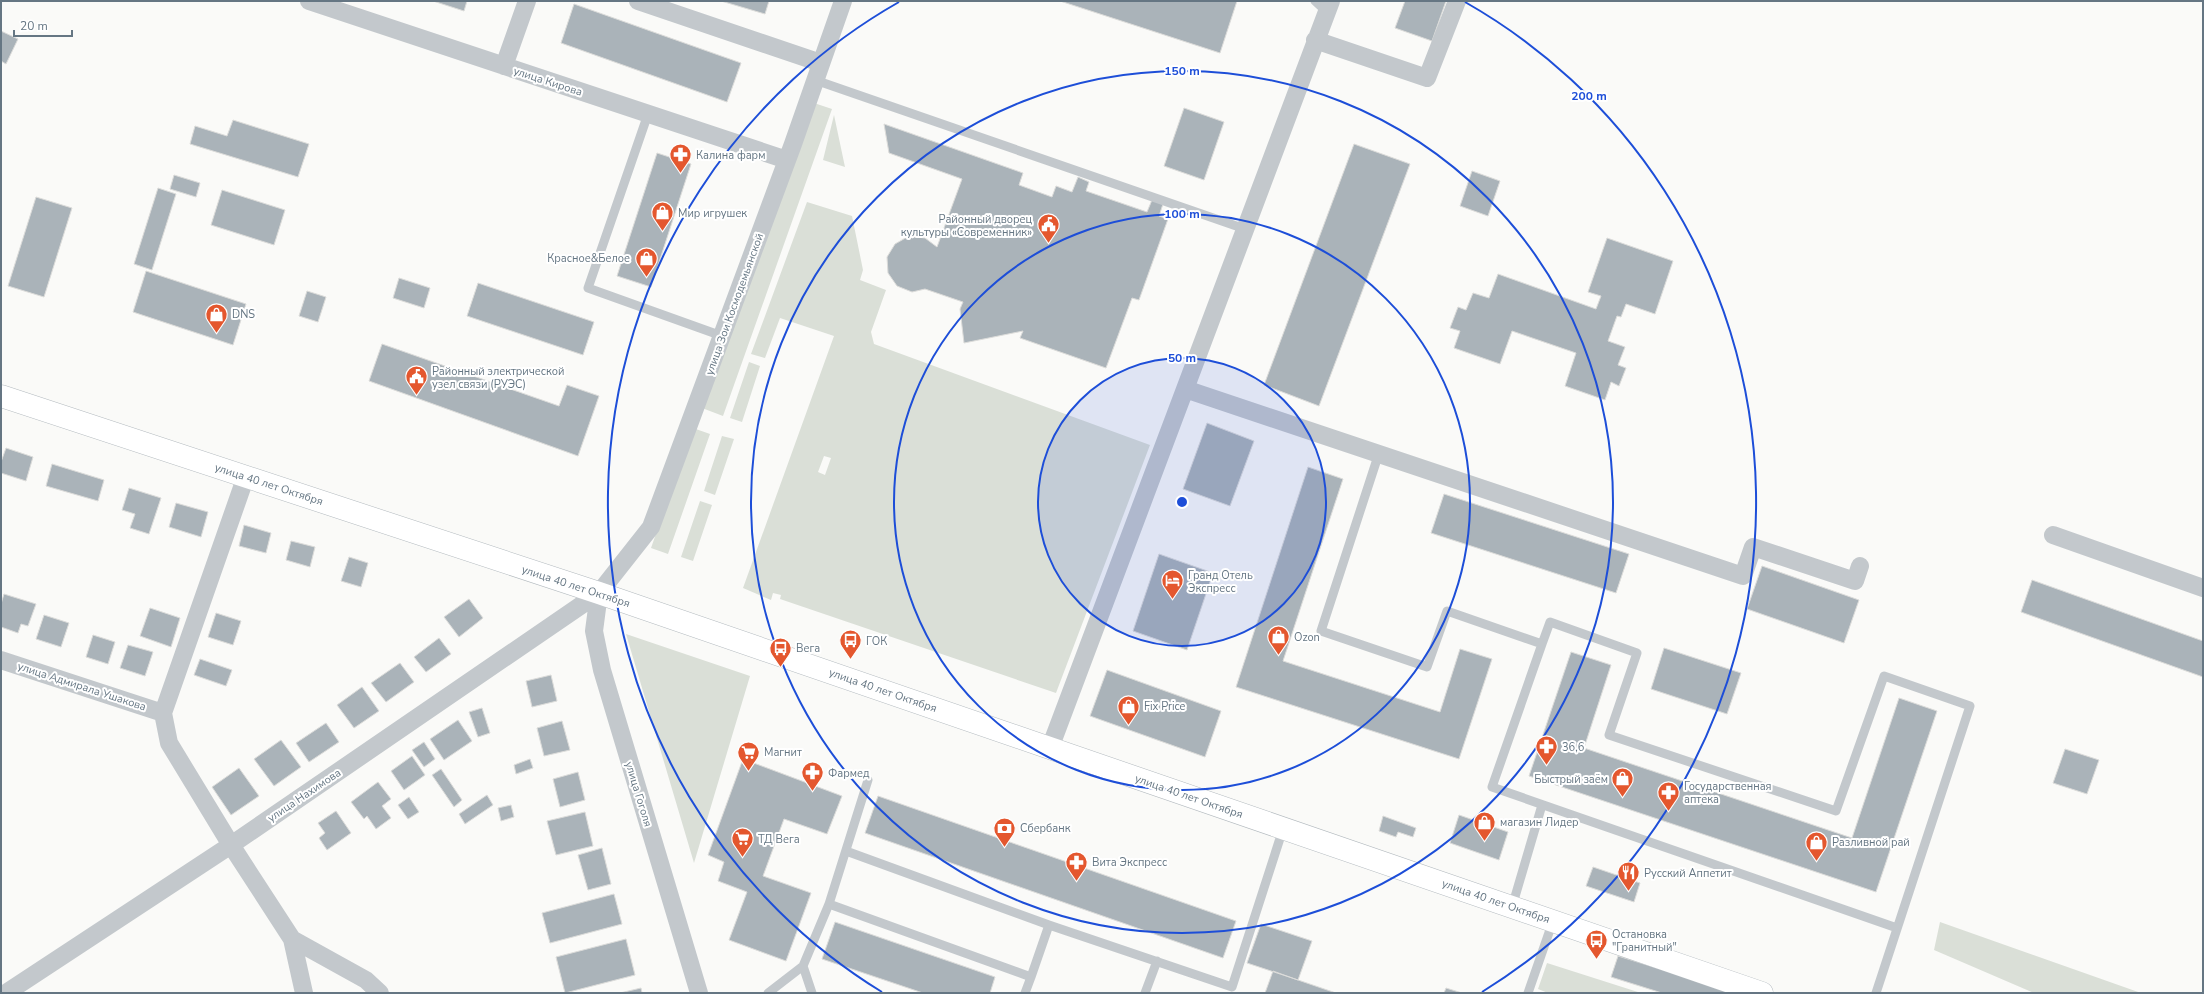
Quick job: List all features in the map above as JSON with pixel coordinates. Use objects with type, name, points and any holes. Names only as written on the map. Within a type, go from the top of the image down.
[{"type":"street","name":"улица Кирова","points":[[309,1],[787,160]]},
{"type":"street","points":[[504,66],[527,1]]},
{"type":"street","points":[[638,1],[675,7],[818,71]]},
{"type":"street","name":"улица Зои Космодемьянской","points":[[599,593],[651,527],[787,160],[843,1]]},
{"type":"street","points":[[1315,40],[1426,78],[1457,1]]},
{"type":"street","points":[[1050,748],[1315,40],[1324,5]]},
{"type":"street","points":[[1185,388],[1743,576],[1753,547],[1855,581],[1860,566]]},
{"type":"street","name":"улица 40 лет Октября","points":[[1,396],[599,593],[1762,993]]},
{"type":"street","points":[[246,476],[162,713],[170,743],[231,845],[292,939],[304,993]]},
{"type":"street","points":[[2053,535],[2203,588]]},
{"type":"street","name":"улица Нахимова","points":[[6,993],[231,845],[599,593]]},
{"type":"street","name":"улица Гоголя","points":[[599,593],[594,631],[602,670],[699,993]]},
{"type":"street","name":"улица Адмирала Ушакова","points":[[1,660],[162,713]]},
{"type":"street","points":[[292,939],[366,980],[380,993]]},
{"type":"lane","points":[[818,71],[1245,229]]},
{"type":"lane","points":[[648,114],[588,288],[722,336]]},
{"type":"lane","points":[[1378,453],[1321,631],[1427,667],[1447,611],[1542,644]]},
{"type":"lane","points":[[1876,993],[1970,706],[1884,676],[1836,811],[1609,735],[1637,653],[1550,622],[1492,787],[1897,928]]},
{"type":"lane","points":[[768,993],[803,966],[829,904],[868,780]]},
{"type":"lane","points":[[1512,907],[1542,805]]},
{"type":"lane","points":[[846,851],[1049,925],[1157,961],[1233,990],[1283,828]]},
{"type":"lane","points":[[829,904],[1031,977]]},
{"type":"lane","points":[[1528,993],[1553,921]]},
{"type":"lane","points":[[1025,993],[1049,925]]},
{"type":"lane","points":[[1145,993],[1157,961]]},
{"type":"lane","points":[[803,966],[812,993]]},
{"type":"shaded area","points":[[811,102],[832,109],[723,416],[702,408]]},
{"type":"shaded area","points":[[834,115],[845,167],[823,160]]},
{"type":"shaded area","points":[[807,202],[852,216],[863,270],[860,280],[886,290],[871,332],[874,344],[1150,445],[1056,693],[780,599],[781,595],[773,593],[771,600],[743,588],[834,336],[780,318],[765,358],[751,354]],"holes":[[[824,456],[831,458],[825,475],[818,472]]]},
{"type":"shaded area","points":[[749,362],[760,366],[742,422],[730,418]]},
{"type":"shaded area","points":[[693,428],[710,434],[668,554],[651,548]]},
{"type":"shaded area","points":[[722,436],[734,439],[715,495],[704,491]]},
{"type":"shaded area","points":[[700,501],[712,505],[693,561],[681,557]]},
{"type":"shaded area","points":[[626,634],[750,676],[694,863]]},
{"type":"shaded area","points":[[1940,922],[2141,993],[2034,993],[1934,950]]},
{"type":"shaded area","points":[[1547,963],[1641,993],[1548,993],[1538,989]]},
{"type":"building","points":[[433,1],[467,1],[464,11]]},
{"type":"building","points":[[721,1],[769,1],[765,14]]},
{"type":"building","points":[[1060,1],[1237,1],[1220,53]]},
{"type":"building","points":[[1405,1],[1446,1],[1432,41],[1395,28]]},
{"type":"building","points":[[574,4],[741,63],[727,102],[561,43]]},
{"type":"building","points":[[1,31],[18,39],[6,64],[1,61]]},
{"type":"building","points":[[1184,108],[1224,122],[1204,180],[1164,166]]},
{"type":"building","points":[[233,120],[309,144],[298,177],[190,144],[195,126],[227,136]]},
{"type":"building","name":"Районный дворец культуры «Современник»","points":[[884,124],[1023,173],[1019,185],[1052,197],[1056,186],[1072,192],[1078,177],[1089,182],[1086,191],[1147,212],[1152,200],[1163,204],[1159,216],[1168,219],[1139,300],[1132,298],[1106,368],[1020,338],[1023,331],[964,343],[960,309],[963,302],[925,289],[912,292],[897,286],[888,273],[887,257],[895,244],[909,236],[925,238],[937,247],[962,179],[889,153]]},
{"type":"building","points":[[1354,144],[1410,164],[1319,406],[1264,385]]},
{"type":"building","points":[[657,153],[691,164],[651,287],[617,276]]},
{"type":"building","points":[[1472,171],[1500,181],[1488,216],[1460,206]]},
{"type":"building","points":[[174,175],[200,183],[196,197],[170,189]]},
{"type":"building","points":[[158,188],[176,194],[152,270],[134,264]]},
{"type":"building","points":[[222,190],[285,210],[274,245],[211,225]]},
{"type":"building","points":[[36,197],[72,208],[44,297],[8,286]]},
{"type":"building","points":[[1607,238],[1673,261],[1655,314],[1626,304],[1621,317],[1617,316],[1608,341],[1625,347],[1618,365],[1626,368],[1619,386],[1611,382],[1605,400],[1565,386],[1576,353],[1512,331],[1500,364],[1454,348],[1460,331],[1450,328],[1458,307],[1466,310],[1473,293],[1489,298],[1498,274],[1596,309],[1601,296],[1588,292]]},
{"type":"building","points":[[146,271],[246,304],[233,345],[133,312]]},
{"type":"building","points":[[399,278],[430,288],[424,308],[393,298]]},
{"type":"building","points":[[478,283],[594,322],[583,355],[467,316]]},
{"type":"building","points":[[307,291],[326,297],[318,322],[299,316]]},
{"type":"building","points":[[382,344],[559,406],[567,385],[599,396],[578,456],[369,381]]},
{"type":"building","points":[[1207,423],[1254,441],[1230,506],[1183,489]]},
{"type":"building","points":[[6,448],[33,457],[26,481],[1,473],[1,462]]},
{"type":"building","points":[[52,464],[104,480],[98,501],[46,486]]},
{"type":"building","points":[[1308,467],[1343,479],[1283,661],[1440,712],[1460,649],[1492,659],[1459,759],[1236,687]]},
{"type":"building","points":[[129,488],[161,498],[149,534],[130,528],[135,514],[122,510]]},
{"type":"building","points":[[1444,494],[1629,554],[1616,593],[1431,533]]},
{"type":"building","points":[[176,503],[208,512],[201,537],[169,527]]},
{"type":"building","points":[[244,525],[271,533],[266,553],[239,546]]},
{"type":"building","points":[[291,541],[315,547],[310,567],[286,560]]},
{"type":"building","points":[[1159,554],[1213,573],[1187,650],[1133,631]]},
{"type":"building","points":[[349,557],[368,563],[361,587],[341,581]]},
{"type":"building","points":[[1762,566],[1859,600],[1844,643],[1747,609]]},
{"type":"building","points":[[2032,580],[2203,641],[2203,677],[2021,612]]},
{"type":"building","points":[[4,594],[36,604],[28,626],[21,624],[18,633],[1,627],[1,604]]},
{"type":"building","points":[[469,599],[483,618],[459,637],[444,617]]},
{"type":"building","points":[[150,608],[180,618],[171,647],[140,636]]},
{"type":"building","points":[[216,613],[241,621],[233,645],[208,637]]},
{"type":"building","points":[[44,615],[69,623],[61,647],[36,639]]},
{"type":"building","points":[[93,635],[115,642],[108,664],[86,657]]},
{"type":"building","points":[[439,638],[451,654],[426,672],[414,657]]},
{"type":"building","points":[[128,645],[153,652],[145,676],[120,668]]},
{"type":"building","points":[[1664,648],[1741,673],[1727,714],[1651,689]]},
{"type":"building","points":[[1571,652],[1611,665],[1584,748],[1852,838],[1899,698],[1937,711],[1876,892],[1529,776]]},
{"type":"building","points":[[200,659],[232,670],[226,686],[194,675]]},
{"type":"building","points":[[400,663],[414,682],[386,702],[371,683]]},
{"type":"building","points":[[1107,670],[1221,711],[1205,757],[1090,716]]},
{"type":"building","points":[[551,675],[557,701],[532,707],[526,681]]},
{"type":"building","points":[[362,687],[379,711],[354,728],[337,705]]},
{"type":"building","points":[[482,708],[490,733],[478,737],[469,712]]},
{"type":"building","points":[[458,720],[472,741],[444,760],[430,739]]},
{"type":"building","points":[[562,721],[570,750],[544,756],[537,728]]},
{"type":"building","points":[[326,723],[339,742],[309,762],[296,743]]},
{"type":"building","points":[[281,740],[301,767],[274,786],[254,759]]},
{"type":"building","points":[[424,742],[435,759],[424,767],[412,750]]},
{"type":"building","points":[[2065,749],[2099,760],[2087,794],[2053,783]]},
{"type":"building","points":[[412,756],[425,775],[404,790],[391,771]]},
{"type":"building","points":[[530,759],[533,768],[516,774],[514,765]]},
{"type":"building","name":"ТД Вега","points":[[743,759],[842,796],[827,834],[784,819],[763,876],[811,893],[786,961],[729,940],[747,892],[718,881],[724,862],[708,855]]},
{"type":"building","points":[[239,768],[259,796],[231,815],[212,787]]},
{"type":"building","points":[[441,769],[462,800],[454,807],[432,775]]},
{"type":"building","points":[[578,772],[585,800],[560,807],[553,779]]},
{"type":"building","points":[[378,782],[391,799],[382,806],[391,818],[376,829],[367,816],[364,819],[351,802]]},
{"type":"building","points":[[487,795],[493,805],[465,824],[459,814]]},
{"type":"building","points":[[878,796],[1236,921],[1223,958],[865,833]]},
{"type":"building","points":[[409,797],[419,812],[408,819],[398,805]]},
{"type":"building","points":[[511,805],[514,817],[501,821],[498,808]]},
{"type":"building","points":[[336,811],[351,833],[327,850],[319,838],[325,833],[318,823]]},
{"type":"building","points":[[585,812],[593,846],[556,855],[547,821]]},
{"type":"building","points":[[1459,815],[1508,832],[1499,860],[1450,843]]},
{"type":"building","points":[[1383,816],[1416,828],[1413,837],[1398,832],[1396,837],[1379,831]]},
{"type":"building","points":[[602,848],[611,884],[588,890],[578,855]]},
{"type":"building","points":[[1593,867],[1640,883],[1634,902],[1586,886]]},
{"type":"building","points":[[614,894],[622,924],[550,943],[542,913]]},
{"type":"building","points":[[835,922],[995,977],[990,993],[923,993],[822,959]]},
{"type":"building","points":[[1261,924],[1312,941],[1298,980],[1247,963]]},
{"type":"building","points":[[626,939],[635,975],[565,993],[556,957]]},
{"type":"building","points":[[1618,956],[1737,993],[1662,993],[1611,977]]},
{"type":"building","points":[[1273,971],[1298,980],[1336,993],[1265,993]]},
{"type":"building","points":[[641,988],[642,993],[620,993]]},
{"type":"building","points":[[1446,988],[1462,993],[1444,993]]},
{"type":"place","name":"Калина фарм","points":[[681,174]]},
{"type":"place","name":"Мир игрушек","points":[[662,232]]},
{"type":"place","name":"Районный дворец культуры «Современник»","points":[[1048,244]]},
{"type":"place","name":"Красное&Белое","points":[[646,278]]},
{"type":"place","name":"DNS","points":[[217,334]]},
{"type":"place","name":"Районный электрической узел связи (РУЭС)","points":[[416,396]]},
{"type":"place","name":"Гранд Отель Экспресс","points":[[1172,600]]},
{"type":"place","name":"Ozon","points":[[1278,656]]},
{"type":"place","name":"ГОК","points":[[851,660]]},
{"type":"place","name":"Вега","points":[[780,668]]},
{"type":"place","name":"Fix Price","points":[[1129,726]]},
{"type":"place","name":"36,6","points":[[1546,766]]},
{"type":"place","name":"Магнит","points":[[748,772]]},
{"type":"place","name":"Фармед","points":[[812,792]]},
{"type":"place","name":"Быстрый заём","points":[[1623,798]]},
{"type":"place","name":"Государственная аптека","points":[[1668,812]]},
{"type":"place","name":"магазин Лидер","points":[[1485,842]]},
{"type":"place","name":"Сбербанк","points":[[1005,848]]},
{"type":"place","name":"ТД Вега","points":[[743,858]]},
{"type":"place","name":"Разливной рай","points":[[1817,862]]},
{"type":"place","name":"Вита Экспресс","points":[[1076,882]]},
{"type":"place","name":"Русский Аппетит","points":[[1629,892]]},
{"type":"place","name":"Остановка \"Гранитный\"","points":[[1597,960]]}]
